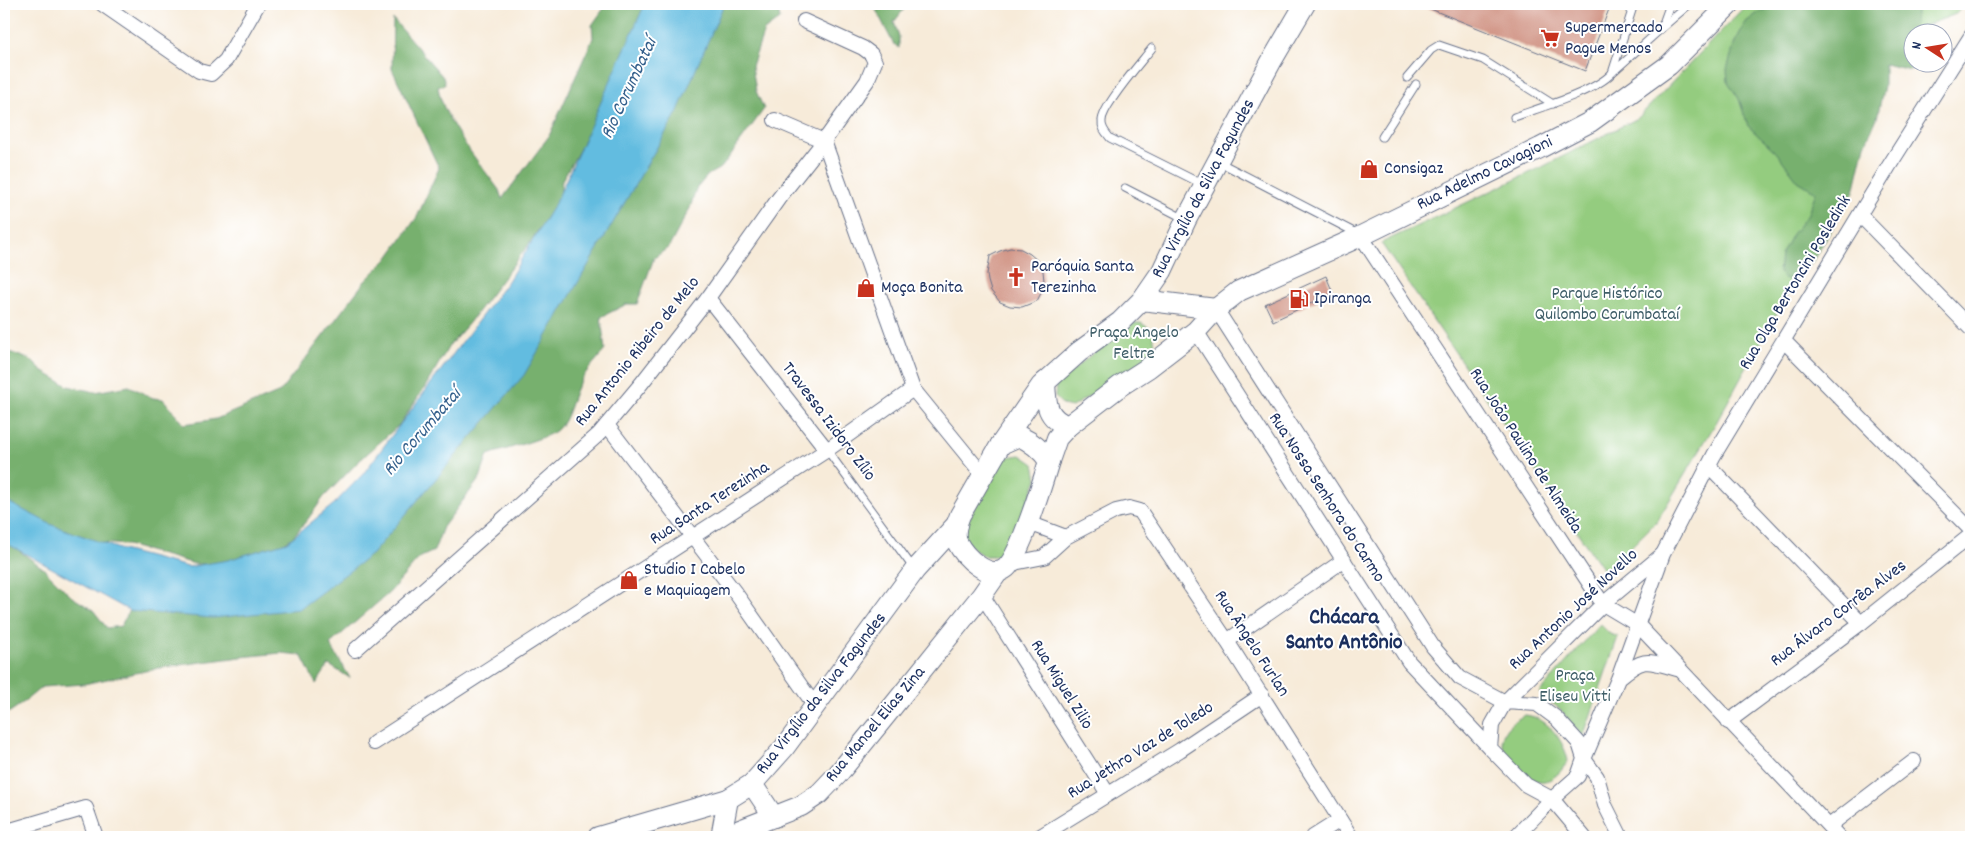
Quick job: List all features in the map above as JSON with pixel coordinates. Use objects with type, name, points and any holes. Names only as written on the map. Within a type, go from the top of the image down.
[{"type":"street","points":[[102,4],[199,71],[211,74],[226,60],[258,4]]},
{"type":"street","name":"Rua Virgílio da Silva Fagundes","points":[[598,837],[728,799],[752,784],[784,748],[915,570],[957,524],[960,515],[1001,444],[1045,382],[1088,344],[1120,322],[1142,300],[1162,271],[1186,220],[1271,62],[1305,4]]},
{"type":"street","name":"Rua Adelmo Cavagioni","points":[[1068,426],[1196,331],[1216,309],[1239,291],[1360,236],[1590,122],[1670,65],[1730,4]]},
{"type":"street","name":"Rua Antonio Ribeiro de Melo","points":[[355,650],[599,434],[642,384],[708,298],[779,198],[867,81],[875,62],[871,54],[853,43],[804,21]]},
{"type":"street","name":"Rua Olga Bertoncini Posledink","points":[[1663,554],[1708,466],[1742,406],[1784,341],[1971,36]]},
{"type":"street","points":[[775,120],[824,140],[913,389],[983,475]]},
{"type":"street","points":[[1860,215],[1971,329]]},
{"type":"street","name":"Rua João Paulino de Almeida","points":[[1360,236],[1603,604],[1638,625],[1839,837]]},
{"type":"street","name":"Travessa Izidoro Zílio","points":[[708,298],[827,450]]},
{"type":"street","points":[[1142,300],[1216,309]]},
{"type":"street","name":"Rua Nossa Senhora do Carmo","points":[[1216,309],[1433,648],[1460,678],[1505,702]]},
{"type":"street","name":"Rua Nossa Senhora do Carmo","points":[[1196,331],[1408,662],[1490,748]]},
{"type":"street","points":[[1784,341],[1971,530]]},
{"type":"street","points":[[1045,382],[1046,401],[1049,411],[1056,420],[1068,426]]},
{"type":"street","name":"Rua Santa Terezinha","points":[[374,743],[827,450],[913,389]]},
{"type":"street","points":[[607,425],[743,603],[815,706]]},
{"type":"street","name":"Rua Manoel Elias Zina","points":[[722,837],[801,806],[819,794],[838,774],[1017,550],[1057,438],[1068,426]]},
{"type":"street","points":[[1001,444],[1019,436],[1042,450],[1049,461]]},
{"type":"street","points":[[1708,466],[1861,622]]},
{"type":"street","name":"Rua Ângelo Furlan","points":[[1066,537],[1116,511],[1129,508],[1140,511],[1262,695],[1351,837]]},
{"type":"street","points":[[957,524],[957,541],[976,565],[988,572],[1044,557],[1066,537],[1037,526],[1026,527]]},
{"type":"street","name":"Rua Álvaro Corrêa Alves","points":[[1728,722],[1861,622],[1971,535]]},
{"type":"street","name":"Rua Antonio José Novello","points":[[1505,702],[1603,604],[1663,554]]},
{"type":"street","name":"Rua Antonio José Novello","points":[[1584,759],[1618,679],[1663,554]]},
{"type":"street","points":[[1227,641],[1344,560]]},
{"type":"street","name":"Rua Miguel Zilio","points":[[982,595],[1108,794]]},
{"type":"street","points":[[1618,679],[1634,665],[1647,660],[1678,669]]},
{"type":"street","name":"Rua Jethro Vaz de Toledo","points":[[1039,837],[1180,750],[1262,695]]},
{"type":"street","points":[[1584,837],[1552,799],[1526,785],[1490,748],[1492,725],[1505,702],[1537,704],[1547,710],[1579,743],[1584,759],[1596,777],[1605,805],[1621,837]]},
{"type":"street","points":[[1515,837],[1552,799],[1578,776],[1584,759]]},
{"type":"street","points":[[1829,826],[1914,761]]},
{"type":"street","points":[[752,784],[774,817]]},
{"type":"street","points":[[722,837],[728,799]]},
{"type":"street","points":[[4,832],[86,808],[96,837]]},
{"type":"street","points":[[1313,837],[1340,820]]},
{"type":"lane","points":[[1612,73],[1634,4]]},
{"type":"lane","points":[[1662,26],[1670,4]]},
{"type":"lane","points":[[1514,117],[1553,104],[1604,81],[1662,26],[1690,4]]},
{"type":"lane","points":[[1407,78],[1431,50],[1439,45],[1482,60],[1553,104]]},
{"type":"lane","points":[[1152,48],[1118,92],[1103,117],[1102,126],[1110,138],[1205,186]]},
{"type":"lane","points":[[1382,137],[1416,84]]},
{"type":"lane","points":[[1218,161],[1360,236]]},
{"type":"lane","points":[[1125,188],[1186,220]]},
{"type":"lane","name":"Travessa Izidoro Zílio","points":[[827,450],[915,570]]},
{"type":"green space","points":[[607,4],[664,4],[562,180],[560,197],[529,244],[469,323],[449,346],[425,387],[399,425],[358,462],[323,498],[292,538],[272,550],[229,564],[195,564],[127,545],[74,541],[4,503],[4,350],[31,360],[42,371],[68,386],[95,392],[129,386],[153,398],[163,399],[184,424],[216,419],[280,392],[365,281],[387,259],[417,217],[439,168],[392,69],[393,19],[443,77],[445,84],[438,87],[447,113],[463,141],[499,190],[502,199],[549,136],[593,38],[592,25]]},
{"type":"green space","points":[[704,4],[777,4],[780,19],[764,31],[752,66],[756,91],[764,109],[722,167],[708,175],[696,189],[690,208],[669,247],[654,258],[637,304],[627,304],[601,317],[605,350],[580,382],[561,426],[544,437],[488,455],[480,478],[443,527],[434,551],[419,558],[390,592],[330,644],[350,678],[329,665],[316,684],[301,655],[281,653],[241,657],[164,667],[84,684],[42,687],[4,716],[4,536],[18,550],[43,568],[72,597],[93,610],[107,628],[121,626],[130,608],[305,578]]},
{"type":"green space","points":[[862,4],[899,4],[904,9],[894,22],[899,37],[899,48],[893,43],[875,8]]},
{"type":"green space","name":"Parque Histórico Quilombo Corumbataí","points":[[1747,4],[1964,4],[1956,14],[1935,22],[1902,22],[1902,34],[1887,40],[1844,192],[1716,423],[1657,521],[1605,573],[1381,243],[1544,166],[1638,118]]},
{"type":"green space","points":[[1776,4],[1917,4],[1915,22],[1902,22],[1902,68],[1884,64],[1884,86],[1877,118],[1865,145],[1854,192],[1811,264],[1792,279],[1784,279],[1779,272],[1781,255],[1792,234],[1807,216],[1816,192],[1798,181],[1776,152],[1748,126],[1739,99],[1728,82],[1727,69],[1735,42],[1746,22],[1759,12]]},
{"type":"green space","name":"Praça Angelo Feltre","points":[[1128,323],[1141,323],[1152,330],[1155,344],[1151,357],[1072,407],[1063,405],[1055,397],[1056,385]]},
{"type":"green space","points":[[1021,455],[1034,464],[1037,479],[1012,542],[998,556],[983,556],[969,545],[962,532],[996,467],[1007,457]]},
{"type":"green space","name":"Praça Eliseu Vitti","points":[[1600,624],[1610,634],[1618,637],[1583,737],[1560,709],[1539,693]]},
{"type":"green space","points":[[1525,715],[1540,720],[1547,725],[1563,745],[1566,753],[1568,761],[1561,771],[1547,781],[1540,781],[1527,775],[1509,757],[1503,746],[1502,740],[1507,728]]},
{"type":"water","name":"Rio Corumbataí","points":[[645,4],[724,4],[677,113],[524,375],[372,554],[299,609],[213,618],[130,611],[4,542],[4,500],[52,525],[122,550],[188,567],[228,560],[287,542],[334,504],[363,474],[508,281],[557,200]]},
{"type":"building","name":"Supermercado Pague Menos","points":[[1418,4],[1611,4],[1585,71]]},
{"type":"building","name":"Paróquia Santa Terezinha","points":[[1010,248],[1021,249],[1030,254],[1038,261],[1043,271],[1042,291],[1037,301],[1022,307],[1010,306],[1000,302],[991,291],[988,281],[987,274],[990,256]]},
{"type":"building","name":"Ipiranga","points":[[1326,276],[1333,293],[1273,321],[1265,304]]},
{"type":"place","name":"Supermercado Pague Menos","points":[[1550,38]]},
{"type":"place","name":"Consigaz","points":[[1369,169]]},
{"type":"place","name":"Paróquia Santa Terezinha","points":[[1016,277]]},
{"type":"place","name":"Moça Bonita","points":[[866,288]]},
{"type":"place","name":"Ipiranga","points":[[1299,299]]},
{"type":"place","name":"Studio I Cabelo e Maquiagem","points":[[629,580]]},
{"type":"district","name":"Chácara Santo Antônio","points":[[1344,630]]}]
